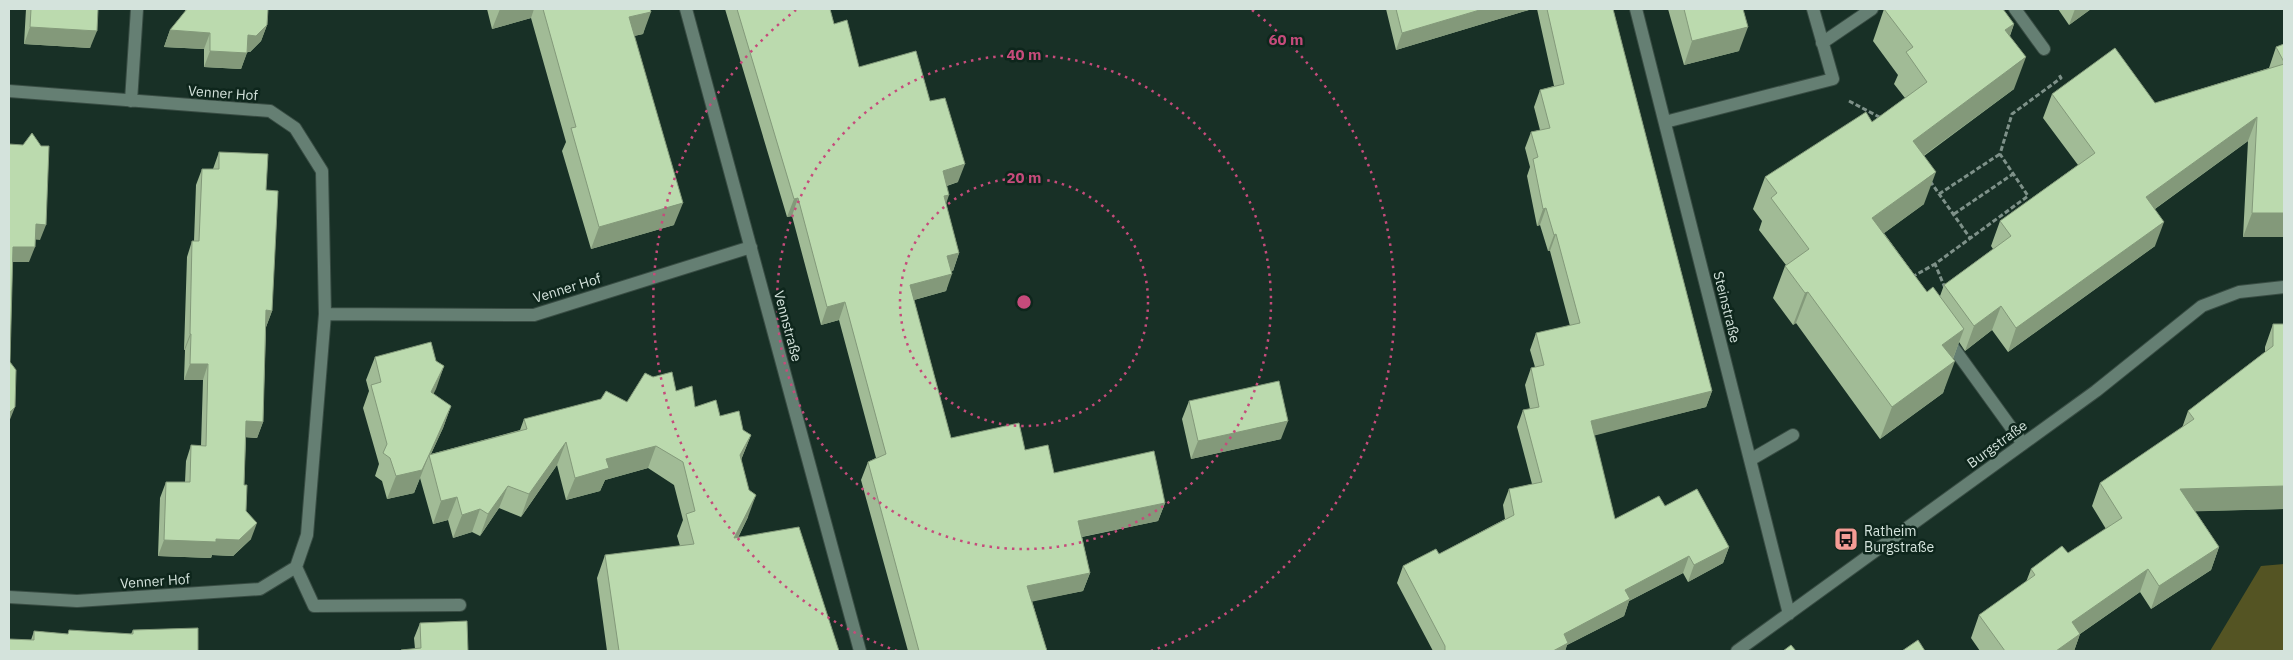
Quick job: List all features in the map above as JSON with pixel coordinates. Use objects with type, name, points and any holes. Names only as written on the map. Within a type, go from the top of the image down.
[{"type":"street","points":[[131,101],[137,9]]},
{"type":"street","name":"Vennstraße","points":[[686,9],[860,651]]},
{"type":"street","name":"Steinstraße","points":[[1636,9],[1789,614]]},
{"type":"street","points":[[1665,122],[1833,79],[1813,9]]},
{"type":"street","points":[[1822,43],[1872,9]]},
{"type":"street","points":[[2015,9],[2044,49]]},
{"type":"street","name":"Venner Hof","points":[[9,91],[270,111],[295,128],[322,171],[325,314],[308,535],[296,566],[260,589],[77,601],[9,597]]},
{"type":"street","name":"Venner Hof","points":[[325,314],[534,315],[751,248]]},
{"type":"street","name":"Burgstraße","points":[[1737,651],[2096,391],[2202,306],[2239,292],[2284,287]]},
{"type":"street","points":[[1940,328],[2023,444]]},
{"type":"street","points":[[1750,460],[1793,435]]},
{"type":"street","points":[[296,566],[314,606],[460,605]]},
{"type":"path","points":[[1939,194],[2000,154],[2012,114],[2061,78],[2044,49]]},
{"type":"path","points":[[1814,84],[1887,120]]},
{"type":"path","points":[[1905,282],[1935,264],[2028,196],[2000,154]]},
{"type":"path","points":[[1954,214],[2013,174]]},
{"type":"path","points":[[1928,179],[1970,238]]},
{"type":"path","points":[[1935,264],[1946,291]]},
{"type":"shaded area","points":[[2284,564],[2284,651],[2210,651],[2261,566]]},
{"type":"building","points":[[31,9],[98,9],[97,31],[30,27]]},
{"type":"building","points":[[187,9],[268,9],[267,25],[256,36],[248,35],[247,53],[210,51],[210,33],[170,30]]},
{"type":"building","points":[[543,9],[650,9],[651,12],[629,17],[683,203],[599,227],[571,128],[576,127]]},
{"type":"building","points":[[737,9],[830,9],[834,24],[847,20],[859,67],[916,51],[930,101],[945,98],[965,164],[943,171],[949,195],[944,196],[959,253],[947,256],[952,274],[910,285],[951,438],[1019,423],[1025,450],[1048,445],[1054,473],[1154,451],[1165,503],[1078,521],[1090,573],[1027,586],[1047,651],[919,651],[868,462],[886,454],[845,302],[827,307],[798,198],[794,199]]},
{"type":"building","points":[[1396,9],[1483,9],[1402,33]]},
{"type":"building","points":[[1547,9],[1613,9],[1712,391],[1591,421],[1615,519],[1659,496],[1665,506],[1697,489],[1729,547],[1694,565],[1689,556],[1625,590],[1630,599],[1564,634],[1568,643],[1553,651],[1442,651],[1445,650],[1445,646],[1403,566],[1436,549],[1439,554],[1514,515],[1509,489],[1542,482],[1523,410],[1539,407],[1531,368],[1544,365],[1536,333],[1580,323],[1556,234],[1554,235],[1546,208],[1543,209],[1533,159],[1538,157],[1531,132],[1550,128],[1540,90],[1564,84]]},
{"type":"building","points":[[1684,9],[1743,9],[1748,27],[1692,41]]},
{"type":"building","points":[[1884,9],[2003,9],[2014,24],[2005,30],[2026,57],[1913,141],[1936,172],[1872,218],[1927,292],[1933,287],[1964,329],[1942,345],[1955,361],[1892,407],[1808,292],[1805,293],[1785,266],[1809,249],[1771,198],[1777,193],[1765,177],[1866,112],[1872,122],[1927,82],[1906,52],[1913,47]]},
{"type":"building","points":[[2284,44],[2284,62],[2276,47]]},
{"type":"building","points":[[2115,48],[2155,103],[2284,64],[2284,213],[2252,213],[2257,117],[2146,197],[2164,222],[2016,328],[2001,306],[1974,326],[1944,285],[2011,236],[2000,221],[2095,153],[2052,94]]},
{"type":"building","points":[[32,133],[41,146],[49,146],[46,225],[36,224],[35,247],[13,247],[10,362],[16,370],[15,407],[9,413],[9,144],[23,145]]},
{"type":"building","points":[[219,152],[268,154],[266,190],[278,191],[272,311],[266,310],[263,422],[246,421],[244,485],[247,485],[246,511],[257,523],[239,540],[216,539],[216,542],[164,540],[166,482],[190,482],[191,445],[206,446],[208,364],[190,364],[192,241],[199,241],[202,169],[219,169]]},
{"type":"building","points":[[2273,324],[2284,324],[2284,486],[2180,489],[2219,547],[2159,586],[2148,569],[2072,622],[2080,634],[2056,651],[2005,651],[1979,615],[2035,575],[2031,569],[2062,546],[2068,553],[2122,518],[2100,483],[2194,419],[2188,411],[2273,346]]},
{"type":"building","points":[[431,342],[436,361],[444,366],[431,392],[451,406],[422,470],[396,476],[390,458],[383,453],[387,444],[371,385],[381,382],[375,357]]},
{"type":"building","points":[[672,372],[676,391],[692,386],[695,407],[716,400],[720,416],[739,411],[743,430],[751,435],[740,455],[749,490],[756,495],[734,538],[799,527],[839,651],[619,651],[605,555],[694,544],[686,514],[695,511],[683,462],[656,446],[606,459],[609,468],[575,478],[566,442],[529,494],[508,486],[488,514],[480,509],[462,515],[457,497],[441,501],[429,455],[527,429],[524,419],[601,399],[606,391],[627,402],[645,373],[653,377]]},
{"type":"building","points":[[1279,381],[1288,421],[1198,441],[1189,401]]},
{"type":"building","points":[[467,621],[468,651],[401,651],[421,648],[420,623]]},
{"type":"building","points":[[198,628],[198,651],[9,651],[9,639],[34,640],[34,631],[68,634],[69,630],[133,634],[133,630]]},
{"type":"building","points":[[1918,640],[1925,651],[1902,651]]},
{"type":"building","points":[[1791,645],[1796,651],[1783,651]]},
{"type":"place","name":"Ratheim Burgstraße","points":[[1846,539]]}]
